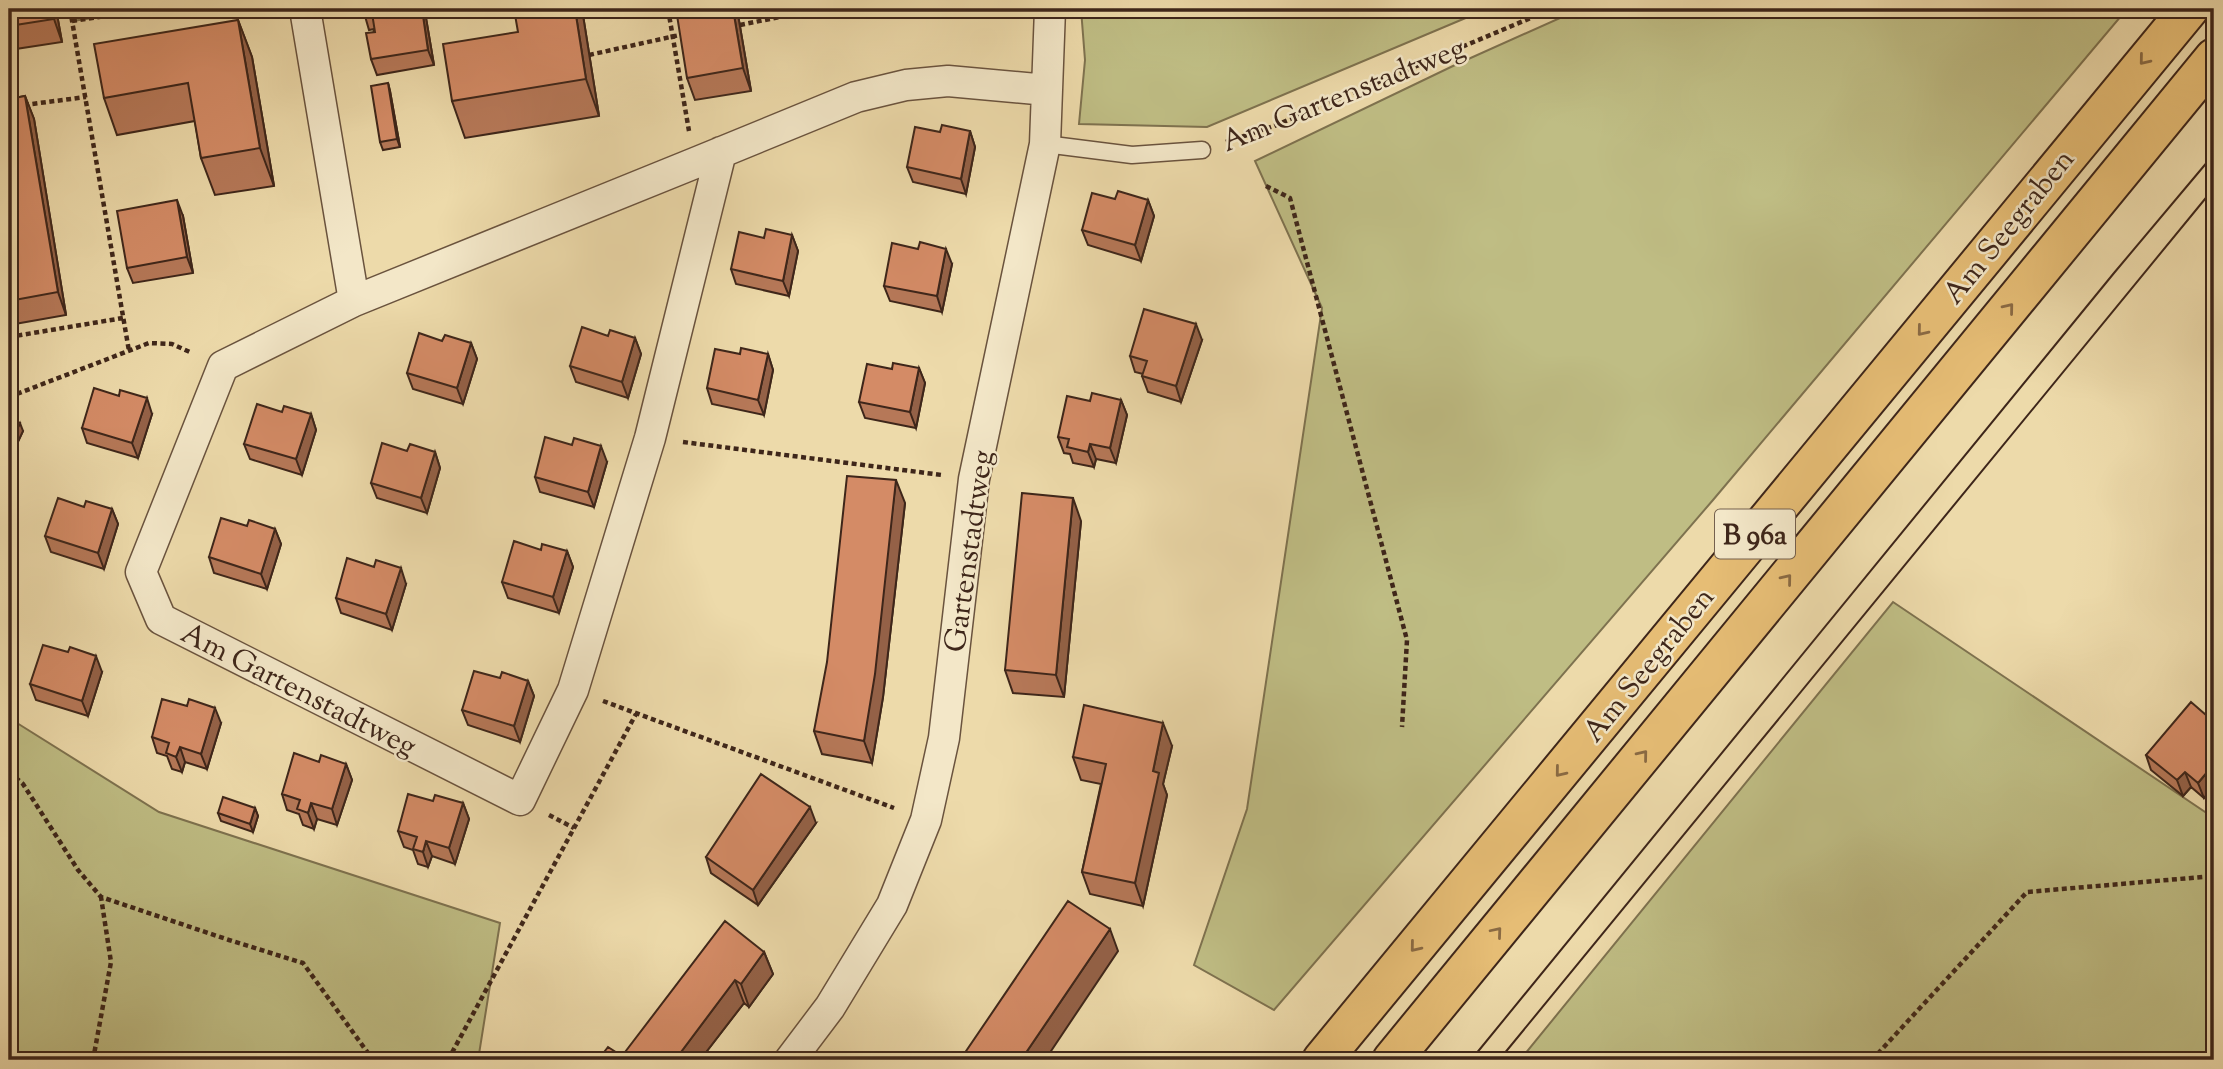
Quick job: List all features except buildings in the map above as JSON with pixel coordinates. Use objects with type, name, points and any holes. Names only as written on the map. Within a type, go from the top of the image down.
[{"type":"main road","name":"Am Seegraben","points":[[1322,1060],[2189,9]]},
{"type":"main road","name":"Am Seegraben","points":[[1392,1060],[2214,58]]},
{"type":"street","points":[[305,9],[354,301]]},
{"type":"street","name":"Gartenstadtweg","points":[[790,1060],[830,1007],[892,905],[926,820],[944,738],[974,479],[1045,144],[1050,9]]},
{"type":"street","points":[[223,366],[354,301],[856,97],[906,85],[948,81],[1046,90]]},
{"type":"street","name":"Am Gartenstadtweg","points":[[223,366],[141,572],[161,619],[520,800],[573,690],[650,438],[708,158]]},
{"type":"lane","name":"Am Gartenstadtweg","points":[[1045,144],[1132,155],[1202,150]]},
{"type":"path","points":[[70,9],[129,351]]},
{"type":"path","points":[[72,21],[152,9]]},
{"type":"path","points":[[668,9],[673,36],[708,158]]},
{"type":"path","points":[[740,25],[819,9]]},
{"type":"path","name":"Am Gartenstadtweg","points":[[1202,150],[1274,126],[1552,9]]},
{"type":"path","points":[[590,55],[684,34]]},
{"type":"path","points":[[22,105],[86,97]]},
{"type":"path","points":[[1266,186],[1290,198],[1407,640],[1402,727]]},
{"type":"path","points":[[119,294],[129,351]]},
{"type":"path","points":[[9,337],[123,318]]},
{"type":"path","points":[[9,397],[149,343],[172,344],[223,366]]},
{"type":"path","points":[[650,438],[974,479]]},
{"type":"path","points":[[573,690],[926,820]]},
{"type":"path","points":[[448,1060],[636,714]]},
{"type":"path","points":[[9,772],[23,784],[78,870],[101,897],[303,963],[373,1060]]},
{"type":"path","points":[[1872,1060],[2027,892],[2214,876]]},
{"type":"path","points":[[93,1060],[111,962],[101,897]]},
{"type":"shaded area","points":[[70,9],[133,9],[133,12],[72,21]]},
{"type":"shaded area","points":[[1081,9],[1487,9],[1207,127],[1079,124],[1085,60]]},
{"type":"shaded area","points":[[1580,9],[2127,9],[1713,500],[1274,1010],[1194,965],[1247,809],[1322,308],[1255,161],[1455,65]]},
{"type":"shaded area","points":[[1893,602],[2214,818],[2214,1046],[2200,1060],[1520,1060]]},
{"type":"shaded area","points":[[9,718],[159,812],[500,923],[479,1054],[487,1060],[9,1060]]},
{"type":"tram line","points":[[1471,1060],[2214,154]]},
{"type":"tram line","points":[[1499,1060],[2214,188]]}]
